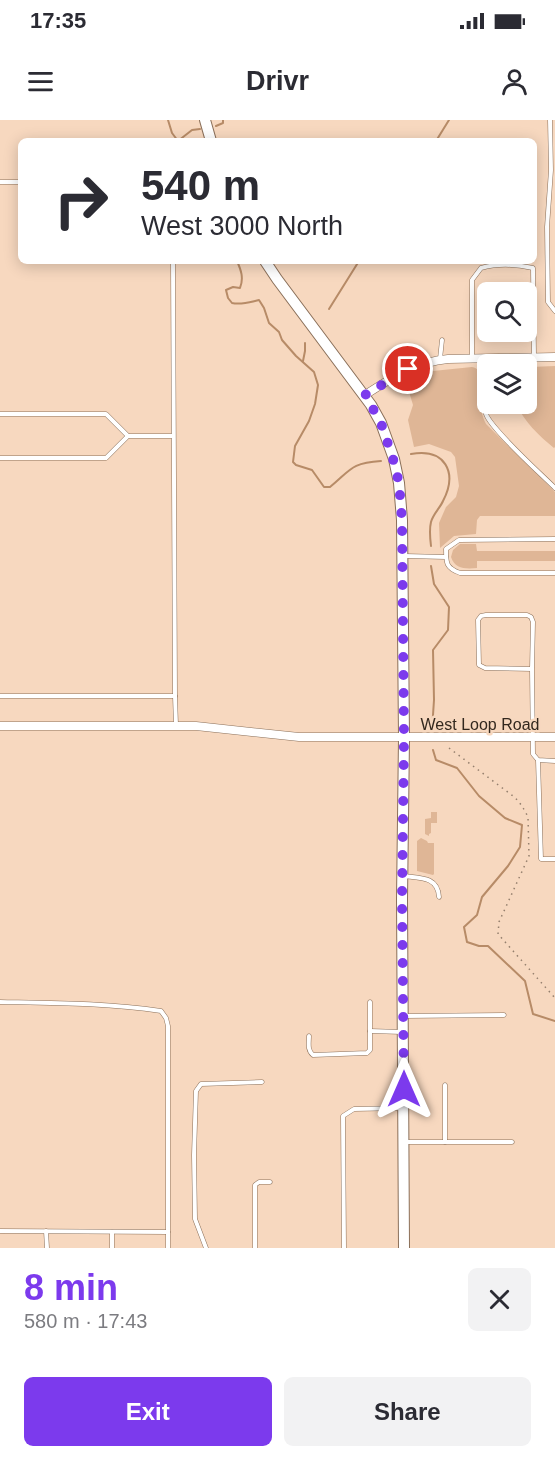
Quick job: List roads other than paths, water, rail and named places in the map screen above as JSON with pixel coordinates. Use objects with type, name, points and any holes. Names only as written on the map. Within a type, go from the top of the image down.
[{"type":"street","points":[[205,120],[210,138]]},
{"type":"street","points":[[267,264],[365,395],[381,423],[399,483],[402,520],[404,738],[404,1248]]},
{"type":"street","points":[[537,358],[555,357]]},
{"type":"street","points":[[365,395],[408,369],[424,363],[477,358]]},
{"type":"street","name":"West Loop Road","points":[[0,726],[209,727],[299,737],[555,737]]},
{"type":"lane","points":[[550,120],[553,170],[547,227],[548,302],[555,311]]},
{"type":"lane","points":[[0,182],[18,182]]},
{"type":"lane","points":[[173,264],[176,726]]},
{"type":"lane","points":[[472,358],[472,280],[481,268],[495,264],[519,264],[533,268],[534,354]]},
{"type":"lane","points":[[440,360],[442,340]]},
{"type":"lane","points":[[0,414],[106,414],[128,436],[173,436]]},
{"type":"lane","points":[[486,414],[501,434],[555,488]]},
{"type":"lane","points":[[0,458],[106,458],[128,436]]},
{"type":"lane","points":[[555,539],[459,540],[447,549],[446,557],[449,567],[460,573],[555,573]]},
{"type":"lane","points":[[402,556],[446,557]]},
{"type":"lane","points":[[532,669],[485,669],[479,665],[478,620],[481,616],[527,615],[533,622],[532,737],[533,754],[538,760],[541,859],[555,859]]},
{"type":"lane","points":[[0,696],[175,696]]},
{"type":"lane","points":[[538,760],[555,761]]},
{"type":"lane","points":[[403,876],[431,881],[438,888],[439,897]]},
{"type":"lane","points":[[0,1002],[141,1008],[161,1011],[166,1018],[168,1026],[168,1248]]},
{"type":"lane","points":[[309,1036],[309,1051],[313,1055],[365,1054],[370,1050],[370,1002]]},
{"type":"lane","points":[[403,1016],[504,1015]]},
{"type":"lane","points":[[370,1031],[403,1032]]},
{"type":"lane","points":[[206,1248],[195,1219],[196,1091],[201,1084],[262,1082]]},
{"type":"lane","points":[[445,1085],[445,1142]]},
{"type":"lane","points":[[344,1248],[343,1116],[354,1109],[404,1108]]},
{"type":"lane","points":[[404,1142],[512,1142]]},
{"type":"lane","points":[[255,1248],[255,1185],[259,1182],[270,1182]]},
{"type":"lane","points":[[0,1231],[168,1232]]},
{"type":"lane","points":[[46,1231],[47,1248]]},
{"type":"lane","points":[[112,1232],[112,1248]]},
{"type":"waterway","points":[[168,120],[176,138]]},
{"type":"waterway","points":[[216,126],[223,123],[223,120]]},
{"type":"waterway","points":[[438,138],[449,120]]},
{"type":"waterway","points":[[182,138],[192,130],[200,129]]},
{"type":"waterway","points":[[238,264],[242,274],[240,288],[233,287],[226,290],[228,298],[236,304],[259,300],[269,323],[279,332],[282,340],[296,356],[314,372],[318,385],[309,421],[295,446],[293,462],[312,470],[324,487],[330,487],[357,466],[381,461]]},
{"type":"waterway","points":[[329,309],[357,264]]},
{"type":"waterway","points":[[303,361],[305,343]]},
{"type":"waterway","points":[[411,454],[432,455],[445,464],[448,472],[447,490],[431,522],[431,546]]},
{"type":"waterway","points":[[431,566],[434,584],[449,607],[448,630],[433,650],[432,730]]},
{"type":"waterway","points":[[433,750],[436,760],[457,768],[479,796],[505,818],[522,825],[520,847],[508,866],[482,897],[477,915],[464,927],[467,942],[488,946],[525,981],[533,1014],[555,1021]]}]
